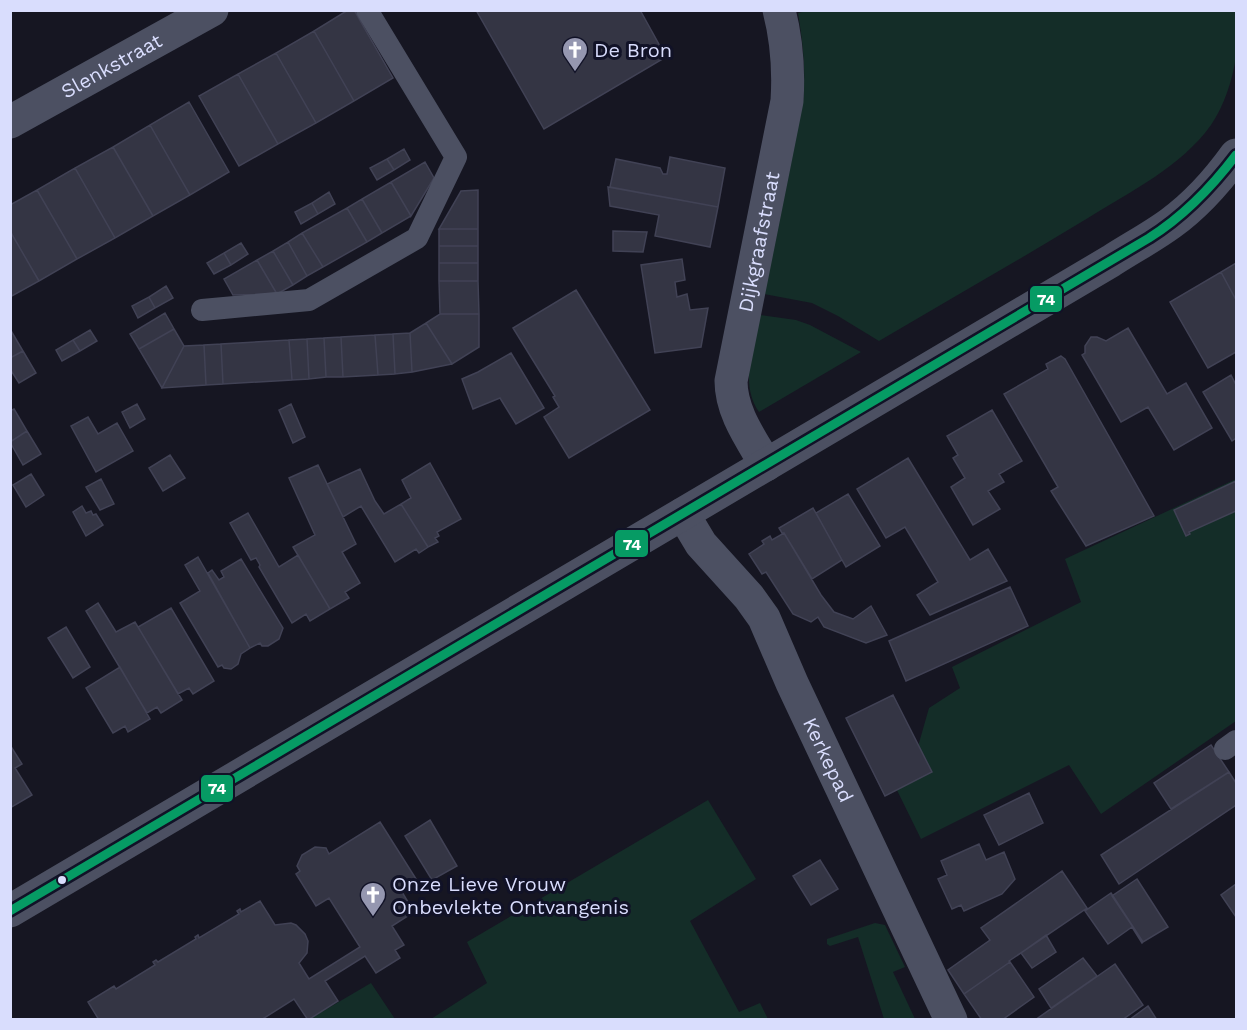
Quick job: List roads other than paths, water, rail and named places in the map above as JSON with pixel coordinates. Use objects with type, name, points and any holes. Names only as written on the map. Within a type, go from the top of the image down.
[{"type":"street","name":"Slenkstraat","points":[[10,122],[212,10]]},
{"type":"street","name":"Dijkgraafstraat","points":[[766,465],[732,399],[731,381],[787,101],[789,74],[779,10]]},
{"type":"street","points":[[10,911],[1170,224],[1206,193],[1236,155]]},
{"type":"street","name":"Kerkepad","points":[[683,514],[701,544],[749,597],[764,618],[792,683],[951,1020]]},
{"type":"lane","points":[[202,310],[309,300],[417,238],[456,157],[367,10]]},
{"type":"place","name":"De Bron","points":[[575,73]]},
{"type":"place","name":"Onze Lieve Vrouw Onbevlekte Ontvangenis","points":[[373,918]]}]
